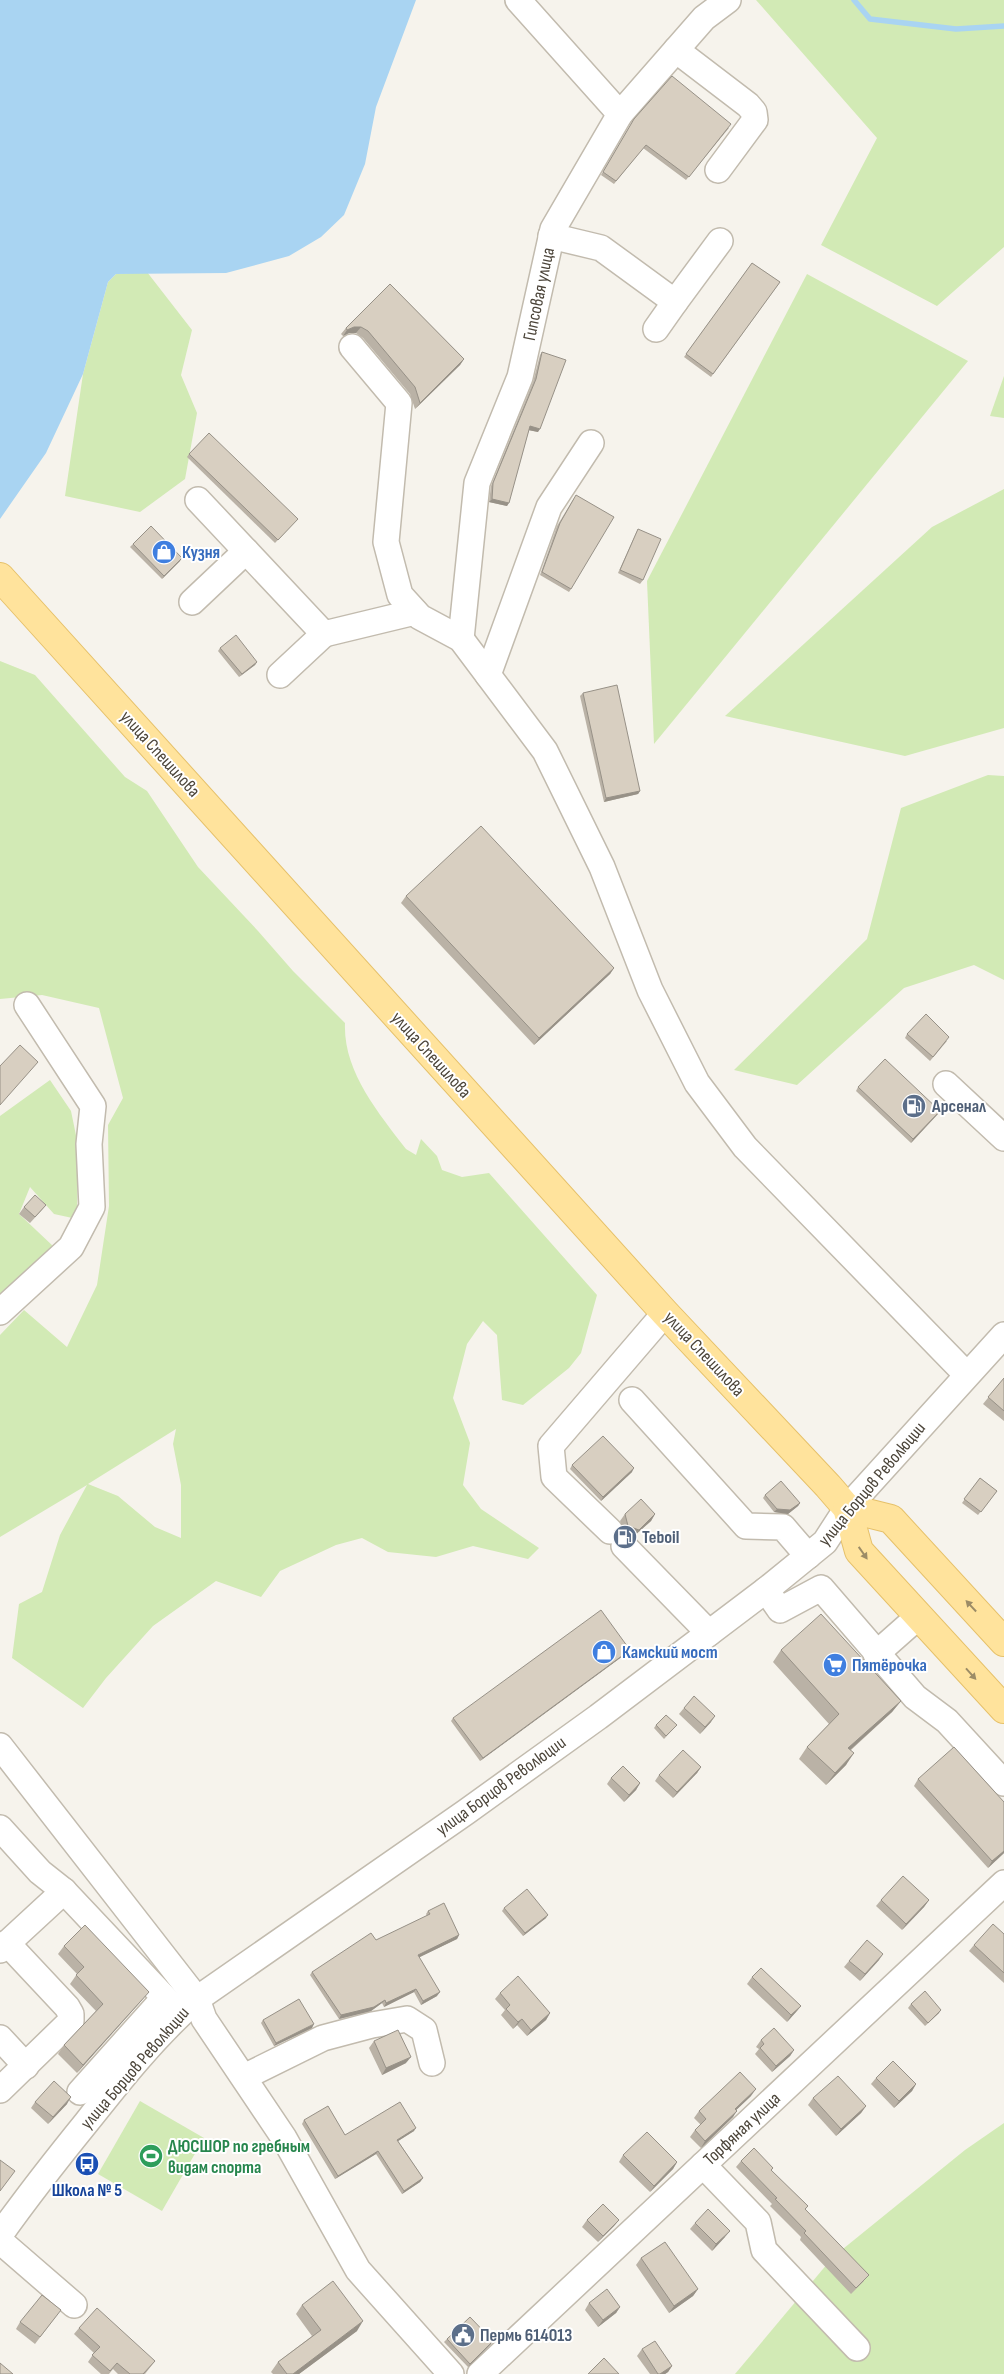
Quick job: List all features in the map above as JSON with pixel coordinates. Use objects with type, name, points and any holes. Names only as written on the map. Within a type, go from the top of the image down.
[{"type":"main road","name":"улица Спешилова","points":[[0,577],[665,1313],[847,1508],[859,1551],[1004,1709]]},
{"type":"main road","points":[[847,1508],[891,1519],[1004,1642]]},
{"type":"street","points":[[518,0],[620,114]]},
{"type":"street","name":"Гипсовая улица","points":[[461,639],[477,483],[520,377],[552,229],[620,114],[704,18],[728,0]]},
{"type":"street","points":[[676,50],[748,105],[754,112],[755,120],[718,170]]},
{"type":"street","points":[[551,236],[601,248],[675,302]]},
{"type":"street","points":[[656,329],[720,241]]},
{"type":"street","points":[[352,347],[399,403],[386,542],[400,595],[420,617],[461,639],[545,751],[602,867],[650,990],[698,1083],[745,1147],[966,1374]]},
{"type":"street","points":[[488,675],[549,507],[591,444]]},
{"type":"street","points":[[198,500],[324,634]]},
{"type":"street","points":[[192,602],[246,551]]},
{"type":"street","points":[[280,675],[324,634],[415,612]]},
{"type":"street","points":[[0,1312],[71,1247],[92,1206],[89,1144],[93,1106],[28,1005]]},
{"type":"street","points":[[946,1084],[1004,1138]]},
{"type":"street","points":[[665,1313],[551,1446],[554,1477],[617,1538],[708,1632]]},
{"type":"street","name":"улица Борцов Революции","points":[[0,2235],[24,2202],[91,2091],[122,2077],[180,2004],[466,1812],[598,1717],[808,1556],[825,1542],[847,1508],[966,1374],[1004,1335]]},
{"type":"street","points":[[632,1400],[746,1526],[783,1527],[808,1556]]},
{"type":"street","points":[[766,1590],[780,1610],[821,1588],[915,1697],[947,1721],[1004,1783]]},
{"type":"street","points":[[876,1654],[919,1616]]},
{"type":"street","points":[[0,1746],[180,2004]]},
{"type":"street","points":[[0,1828],[40,1872],[64,1891],[180,2004],[204,2019],[284,2138],[358,2270],[451,2374]]},
{"type":"street","name":"Торфяная улица","points":[[480,2374],[1004,1883]]},
{"type":"street","points":[[0,2090],[66,2028],[71,2021],[71,2014],[4,1947],[64,1891]]},
{"type":"street","points":[[244,2077],[323,2038],[372,2025],[406,2019],[424,2030],[432,2063]]},
{"type":"street","points":[[0,2038],[26,2066]]},
{"type":"street","points":[[703,2165],[758,2222],[764,2250],[857,2348]]},
{"type":"street","points":[[0,2241],[74,2305]]},
{"type":"green space","points":[[756,0],[1004,0],[1004,247],[937,306],[821,245],[877,138]]},
{"type":"green space","points":[[147,272],[192,330],[181,375],[197,413],[185,479],[140,512],[65,496],[83,374],[108,282],[116,274]]},
{"type":"green space","points":[[807,274],[968,361],[654,744],[647,581]]},
{"type":"green space","points":[[1004,376],[1004,418],[990,416]]},
{"type":"green space","points":[[1004,489],[1004,728],[905,756],[725,716],[932,527]]},
{"type":"green space","points":[[0,661],[35,675],[125,777],[147,791],[198,867],[293,971],[345,1023],[346,1041],[356,1074],[374,1106],[406,1149],[416,1155],[421,1139],[437,1156],[442,1170],[462,1177],[489,1173],[597,1295],[581,1353],[569,1368],[523,1405],[502,1400],[497,1335],[483,1321],[467,1344],[453,1398],[470,1443],[463,1485],[481,1509],[539,1548],[528,1559],[473,1546],[436,1557],[388,1552],[362,1538],[336,1545],[280,1571],[261,1597],[216,1581],[153,1626],[106,1678],[83,1708],[12,1658],[19,1604],[42,1592],[60,1535],[87,1485],[0,1537],[0,1335],[24,1310],[67,1347],[97,1285],[109,1206],[108,1125],[123,1098],[99,1008],[42,995],[0,999]],"holes":[[[176,1429],[173,1444],[181,1485],[181,1538],[155,1527],[118,1496],[88,1484]]]},
{"type":"green space","points":[[988,775],[1004,776],[1004,980],[974,965],[904,988],[797,1085],[734,1070],[867,939],[901,808]]},
{"type":"green space","points":[[50,1080],[71,1111],[78,1145],[77,1219],[54,1214],[30,1187],[19,1214],[54,1247],[0,1301],[0,1116]]},
{"type":"green space","name":"ДЮСШОР по гребным видам спорта","points":[[140,2101],[204,2138],[162,2211],[98,2174]]},
{"type":"green space","points":[[1004,2123],[1004,2374],[735,2374],[833,2257],[965,2150]]},
{"type":"water","points":[[0,0],[416,0],[376,107],[365,164],[344,215],[321,237],[289,256],[226,273],[116,274],[108,282],[83,374],[46,453],[0,519]]},
{"type":"building","points":[[672,76],[731,124],[689,177],[646,145],[616,181],[603,172],[634,119]]},
{"type":"building","points":[[752,263],[780,282],[713,374],[686,354]]},
{"type":"building","points":[[390,284],[464,359],[420,403],[415,387],[368,331],[361,327],[347,330],[346,328]]},
{"type":"building","points":[[542,352],[566,360],[540,429],[530,426],[509,503],[492,499],[493,483],[536,379]]},
{"type":"building","points":[[209,433],[298,519],[278,540],[189,454]]},
{"type":"building","points":[[576,495],[614,517],[571,589],[542,572],[560,523]]},
{"type":"building","points":[[151,526],[182,558],[164,576],[133,544]]},
{"type":"building","points":[[638,529],[661,539],[643,580],[620,570]]},
{"type":"building","points":[[236,635],[257,662],[242,674],[220,648]]},
{"type":"building","points":[[617,685],[640,791],[606,798],[583,693]]},
{"type":"building","points":[[481,826],[614,968],[539,1038],[406,896]]},
{"type":"building","points":[[926,1014],[949,1037],[933,1057],[907,1034]]},
{"type":"building","points":[[20,1045],[38,1062],[0,1105],[0,1066]]},
{"type":"building","points":[[885,1059],[940,1111],[913,1139],[858,1087]]},
{"type":"building","points":[[35,1195],[46,1205],[35,1217],[24,1207]]},
{"type":"building","points":[[1004,1378],[1004,1411],[988,1397]]},
{"type":"building","points":[[603,1436],[634,1468],[603,1497],[572,1465]]},
{"type":"building","points":[[980,1478],[997,1491],[981,1512],[964,1499]]},
{"type":"building","points":[[781,1481],[800,1503],[790,1510],[777,1509],[765,1495]]},
{"type":"building","points":[[641,1499],[655,1514],[639,1530],[628,1526],[625,1514]]},
{"type":"building","points":[[601,1610],[630,1650],[483,1758],[453,1718]]},
{"type":"building","points":[[821,1614],[901,1701],[848,1748],[854,1753],[835,1773],[807,1747],[839,1714],[781,1650]]},
{"type":"building","points":[[694,1696],[715,1716],[705,1727],[684,1708]]},
{"type":"building","points":[[666,1715],[677,1725],[666,1736],[656,1725]]},
{"type":"building","points":[[954,1747],[1004,1802],[1004,1851],[992,1861],[918,1779]]},
{"type":"building","points":[[683,1750],[701,1767],[677,1792],[659,1775]]},
{"type":"building","points":[[623,1766],[640,1783],[629,1795],[611,1778]]},
{"type":"building","points":[[903,1876],[929,1900],[906,1924],[881,1900]]},
{"type":"building","points":[[527,1889],[548,1915],[525,1933],[504,1908]]},
{"type":"building","points":[[444,1903],[459,1935],[418,1955],[440,1992],[423,2001],[416,1989],[386,2003],[385,2000],[374,2007],[341,2015],[312,1972],[371,1933],[376,1940],[430,1914],[428,1911]]},
{"type":"building","points":[[993,1924],[1004,1934],[1004,1973],[974,1945]]},
{"type":"building","points":[[85,1925],[149,1992],[83,2065],[64,2045],[103,2004],[76,1975],[84,1967],[64,1946]]},
{"type":"building","points":[[867,1940],[883,1954],[865,1974],[849,1961]]},
{"type":"building","points":[[761,1968],[801,2006],[791,2015],[752,1977]]},
{"type":"building","points":[[518,1976],[550,2013],[531,2030],[522,2019],[518,2022],[506,2009],[510,2005],[500,1993]]},
{"type":"building","points":[[925,1991],[941,2010],[928,2023],[911,2004]]},
{"type":"building","points":[[299,1999],[314,2024],[276,2043],[263,2020]]},
{"type":"building","points":[[774,2028],[794,2050],[776,2066],[760,2048],[764,2044],[761,2040]]},
{"type":"building","points":[[398,2030],[411,2057],[386,2068],[374,2041]]},
{"type":"building","points":[[893,2061],[916,2084],[899,2101],[876,2078]]},
{"type":"building","points":[[740,2072],[756,2089],[735,2109],[737,2111],[705,2141],[695,2130],[706,2119],[699,2111]]},
{"type":"building","points":[[838,2076],[866,2106],[841,2129],[813,2098]]},
{"type":"building","points":[[54,2081],[71,2097],[53,2117],[35,2102]]},
{"type":"building","points":[[400,2102],[416,2128],[397,2140],[423,2178],[404,2191],[378,2151],[338,2176],[304,2120],[328,2106],[345,2135]]},
{"type":"building","points":[[647,2132],[677,2162],[654,2186],[623,2155]]},
{"type":"building","points":[[754,2148],[773,2168],[771,2170],[808,2206],[805,2209],[869,2275],[856,2288],[804,2233],[806,2231],[775,2199],[777,2198],[741,2161]]},
{"type":"building","points":[[0,2160],[15,2171],[0,2191]]},
{"type":"building","points":[[603,2204],[619,2220],[603,2236],[587,2220]]},
{"type":"building","points":[[708,2209],[730,2231],[716,2244],[695,2223]]},
{"type":"building","points":[[665,2242],[698,2289],[674,2306],[641,2258]]},
{"type":"building","points":[[333,2281],[363,2321],[293,2374],[287,2374],[278,2362],[321,2330],[302,2305]]},
{"type":"building","points":[[607,2289],[620,2307],[603,2320],[589,2303]]},
{"type":"building","points":[[42,2295],[61,2310],[40,2337],[20,2322]]},
{"type":"building","points":[[97,2308],[155,2361],[143,2374],[130,2374],[117,2363],[110,2371],[92,2355],[100,2347],[79,2328]]},
{"type":"building","points":[[470,2317],[493,2341],[470,2364],[447,2339]]},
{"type":"building","points":[[655,2341],[672,2366],[660,2374],[658,2374],[642,2349]]},
{"type":"building","points":[[604,2358],[619,2374],[588,2374]]},
{"type":"building","points":[[0,2363],[13,2374],[0,2374]]},
{"type":"waterway","points":[[854,0],[870,19],[956,29],[1004,26]]},
{"type":"place","name":"Кузня","points":[[164,552]]},
{"type":"place","name":"Арсенал","points":[[914,1106]]},
{"type":"place","name":"Teboil","points":[[625,1537]]},
{"type":"place","name":"Камский мост","points":[[604,1652]]},
{"type":"place","name":"Пятёрочка","points":[[835,1665]]},
{"type":"place","name":"ДЮСШОР по гребным видам спорта","points":[[151,2156]]},
{"type":"place","name":"Школа № 5","points":[[87,2164]]},
{"type":"place","name":"Пермь 614013","points":[[463,2335]]}]
